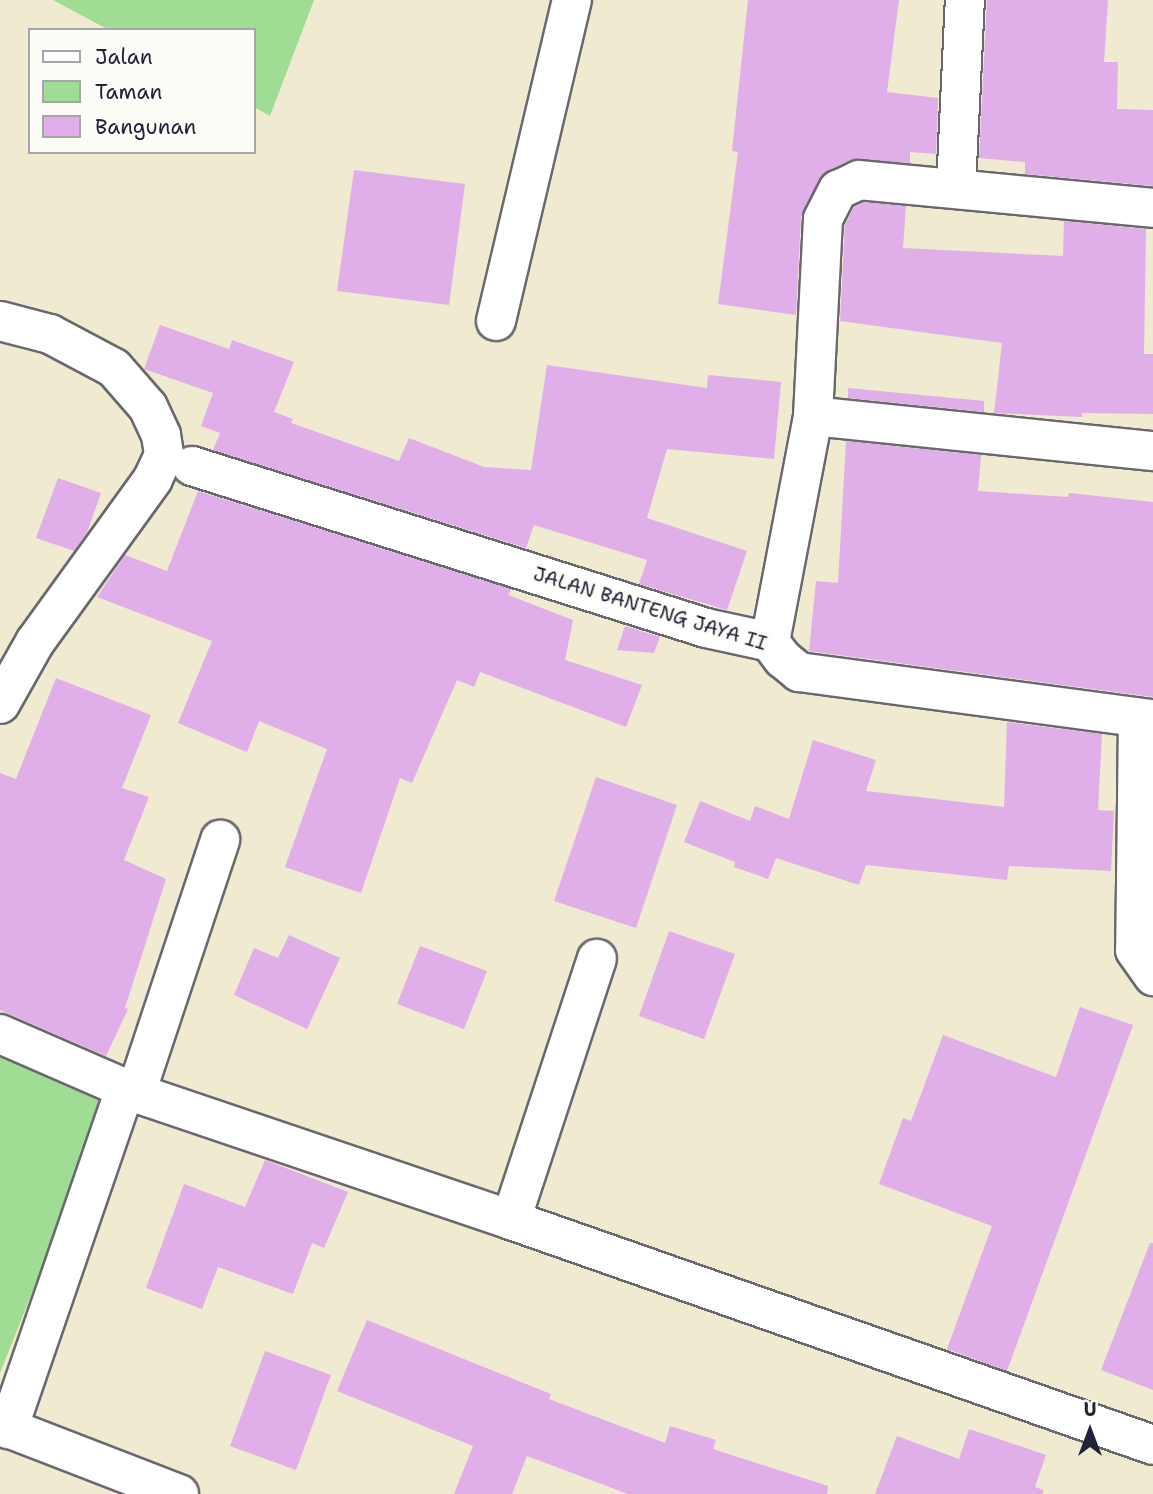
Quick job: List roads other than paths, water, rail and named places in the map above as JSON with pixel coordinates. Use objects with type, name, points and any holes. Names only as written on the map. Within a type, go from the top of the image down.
[{"type":"street","points":[[496,321],[572,0]]},
{"type":"street","points":[[956,188],[965,0]]},
{"type":"street","points":[[770,642],[813,416],[823,219],[838,190],[859,180],[1153,208]]},
{"type":"street","points":[[0,320],[50,334],[114,368],[148,407],[161,435],[164,455],[153,479],[35,642],[0,704]]},
{"type":"street","points":[[813,416],[1153,451]]},
{"type":"street","name":"JALAN BANTENG JAYA II","points":[[192,466],[706,628],[770,642],[783,659],[799,672],[1146,718]]},
{"type":"street","points":[[1146,718],[1135,950],[1153,976]]},
{"type":"street","points":[[179,1494],[4,1427],[131,1091],[220,840]]},
{"type":"street","points":[[511,1220],[597,959]]},
{"type":"street","points":[[0,1034],[131,1091],[511,1220],[1153,1445]]}]
